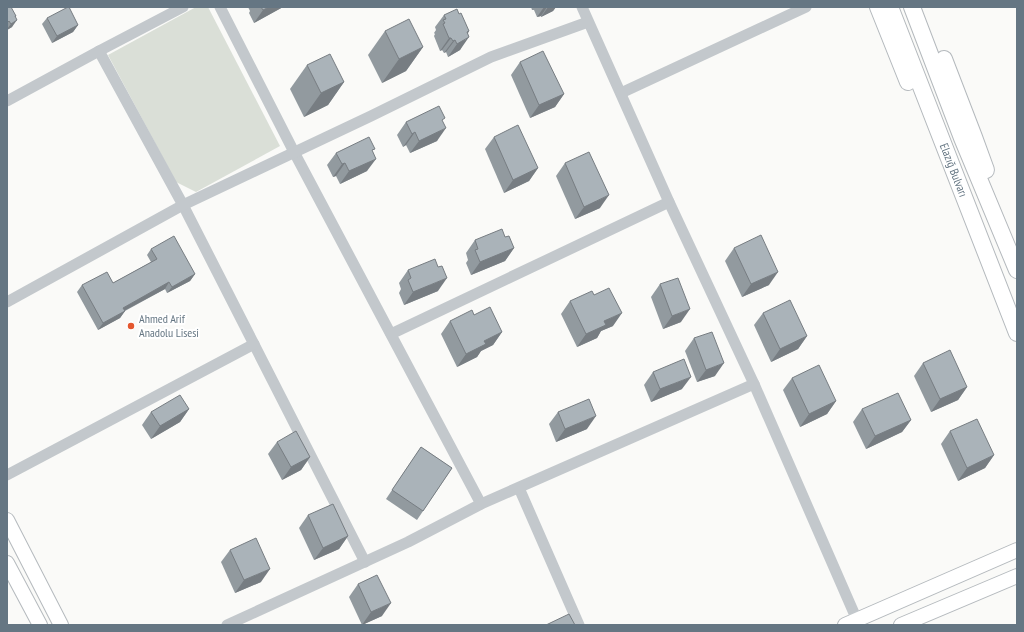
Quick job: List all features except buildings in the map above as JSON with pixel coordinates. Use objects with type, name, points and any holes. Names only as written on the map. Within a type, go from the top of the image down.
[{"type":"highway","points":[[878,7],[949,181],[993,270]]},
{"type":"highway","name":"Elazığ Bulvarı","points":[[890,7],[1017,334]]},
{"type":"highway","name":"Elazığ Bulvarı","points":[[912,7],[962,138],[1017,270]]},
{"type":"highway","points":[[923,7],[983,159],[1010,254]]},
{"type":"main road","points":[[7,520],[61,625]]},
{"type":"main road","points":[[851,622],[1017,550]]},
{"type":"main road","points":[[7,563],[40,625]]},
{"type":"main road","points":[[901,625],[1017,576]]},
{"type":"street","points":[[7,102],[183,7]]},
{"type":"street","points":[[220,7],[294,152],[481,504]]},
{"type":"street","points":[[582,7],[669,202],[754,384],[851,622]]},
{"type":"street","points":[[621,93],[806,7]]},
{"type":"street","points":[[7,302],[183,205],[371,116],[491,57],[588,22]]},
{"type":"street","points":[[99,51],[183,205],[364,562]]},
{"type":"street","points":[[391,334],[669,202]]},
{"type":"street","points":[[7,475],[254,344]]},
{"type":"street","points":[[227,625],[408,542],[481,504],[754,384]]},
{"type":"street","points":[[519,488],[579,625]]},
{"type":"shaded area","points":[[196,7],[208,7],[280,146],[196,192],[176,182],[108,55]]},
{"type":"place","name":"Ahmed Arif Anadolu Lisesi","points":[[131,326]]}]
